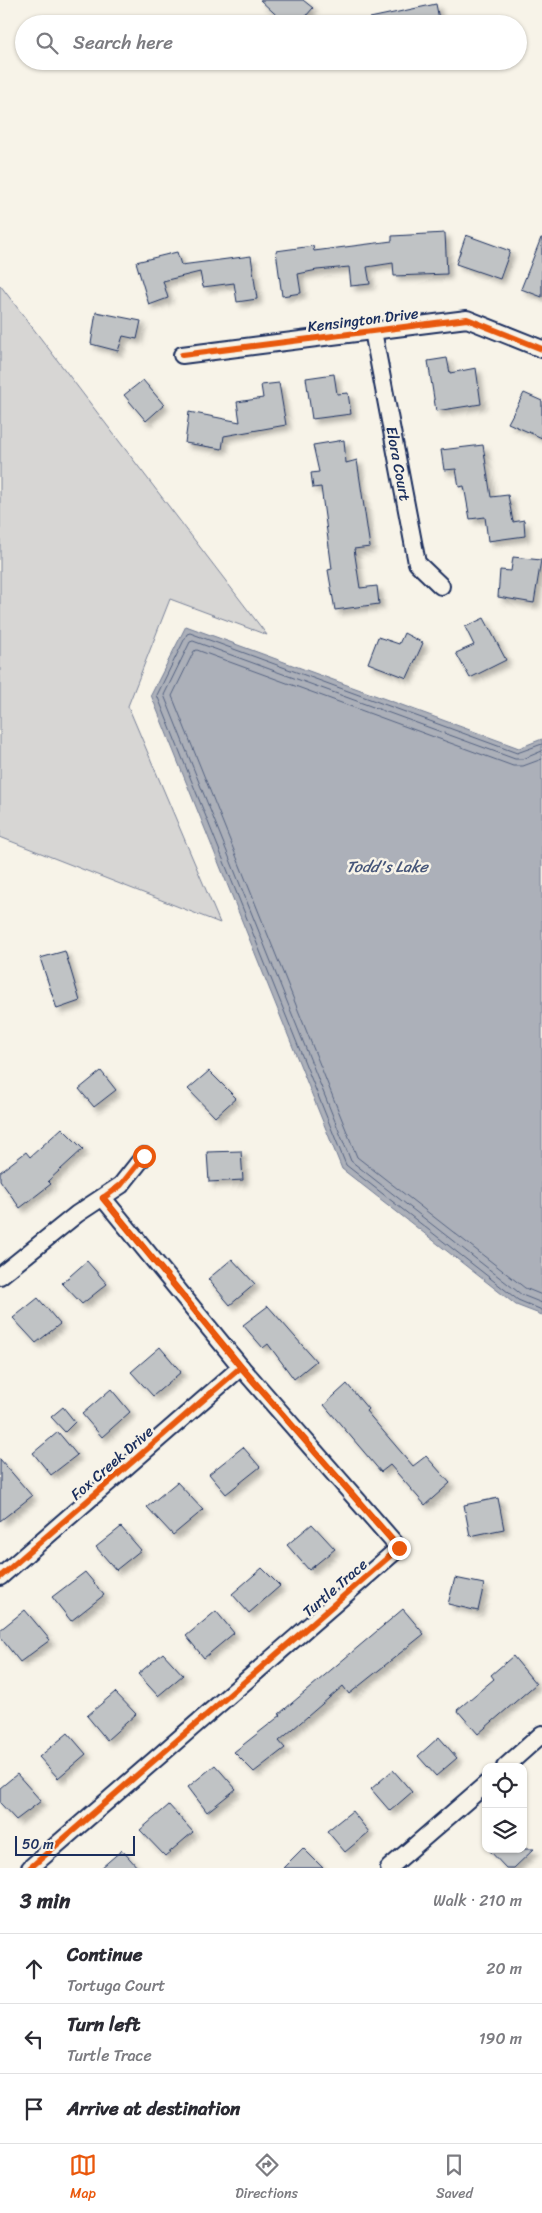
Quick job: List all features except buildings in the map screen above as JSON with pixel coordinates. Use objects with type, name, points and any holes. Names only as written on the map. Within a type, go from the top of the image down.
[{"type":"street","name":"Kensington Drive","points":[[182,355],[467,319],[542,348]]},
{"type":"street","name":"Elora Court","points":[[373,331],[417,563],[441,586]]},
{"type":"street","points":[[0,1276],[77,1214],[121,1185],[144,1156]]},
{"type":"street","name":"Turtle Trace","points":[[30,1868],[399,1548],[241,1367],[103,1198]]},
{"type":"street","name":"Fox Creek Drive","points":[[0,1577],[241,1367]]},
{"type":"street","points":[[509,1763],[542,1734]]},
{"type":"street","points":[[390,1868],[482,1788]]},
{"type":"shaded area","points":[[0,285],[267,635],[170,599],[128,706],[220,923],[0,837]]},
{"type":"water","name":"Todd's Lake","points":[[186,626],[519,748],[542,739],[542,1315],[516,1305],[342,1169],[151,695]]},
{"type":"cycle path","points":[[182,355],[467,319],[542,349]]},
{"type":"cycle path","points":[[30,1868],[399,1548],[241,1367],[103,1198]]},
{"type":"cycle path","points":[[0,1577],[241,1367]]},
{"type":"route","points":[[144,1156],[121,1185],[103,1198],[241,1367],[399,1548]]}]
